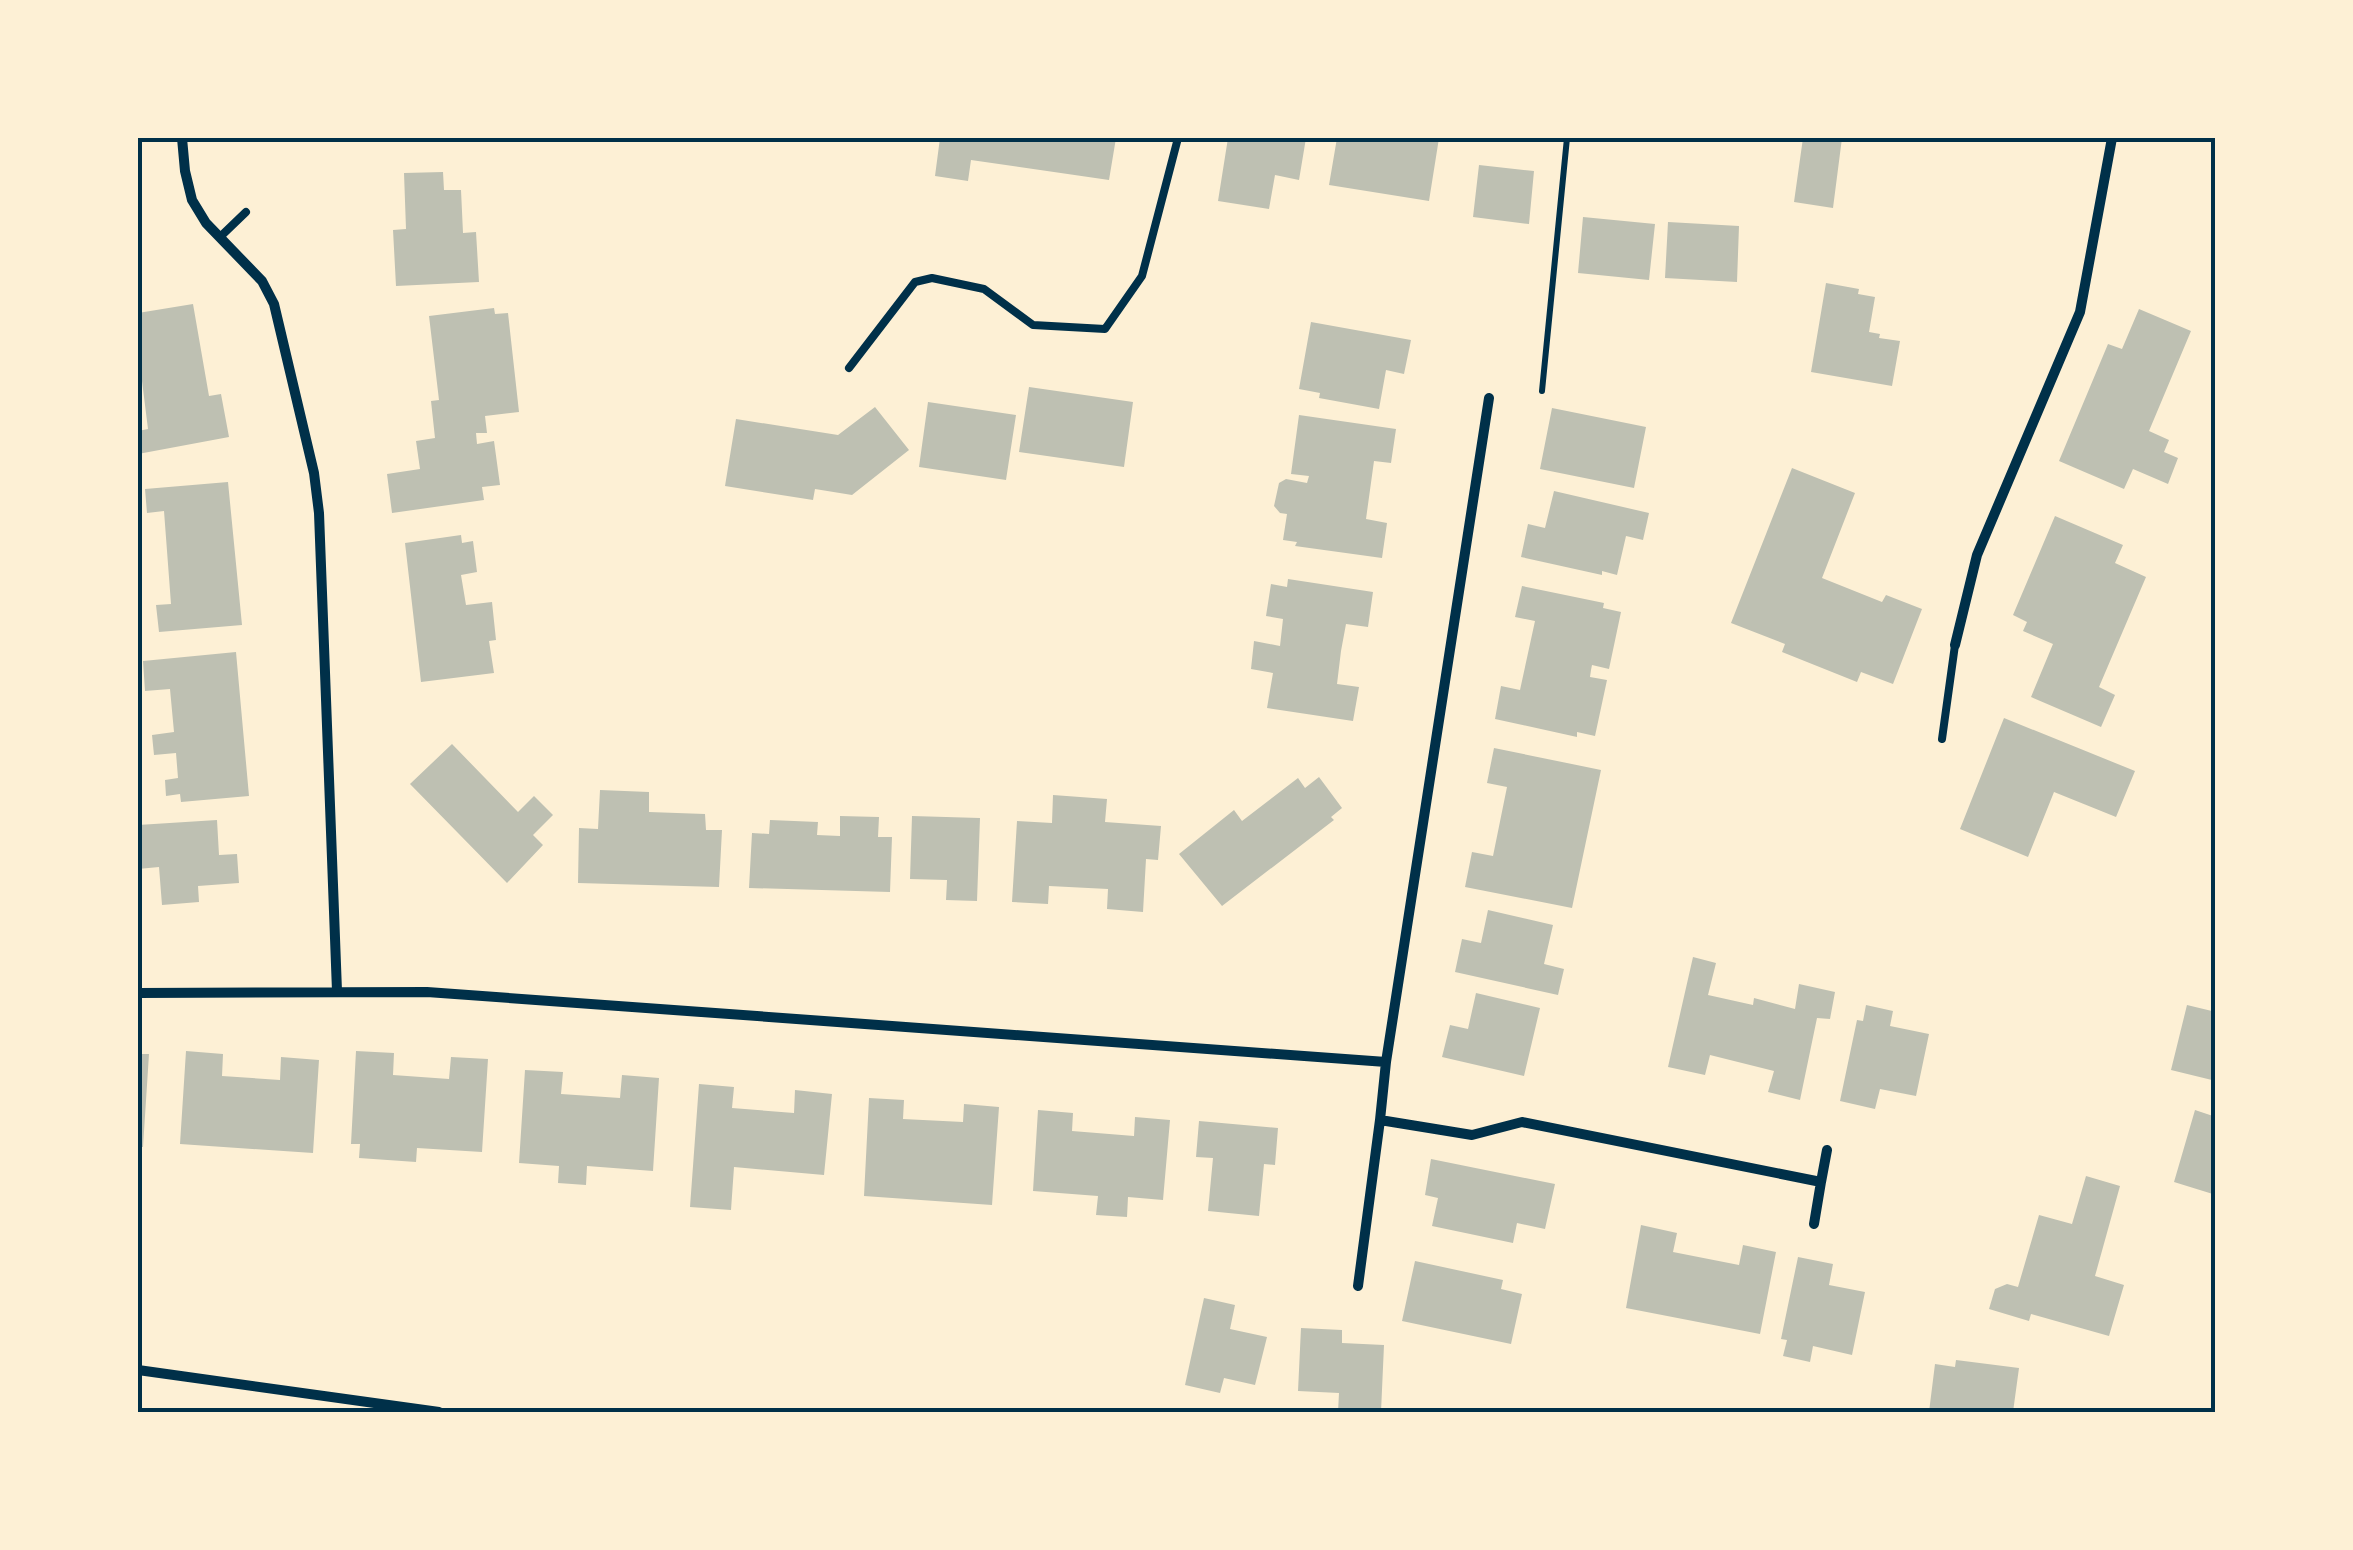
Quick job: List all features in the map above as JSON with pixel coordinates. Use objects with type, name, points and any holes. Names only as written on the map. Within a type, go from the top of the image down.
[{"type":"street","points":[[182,138],[192,200],[206,223],[262,282],[274,304],[314,473],[319,513],[337,991]]},
{"type":"street","points":[[1955,645],[1976,556],[2080,312],[2112,138]]},
{"type":"street","points":[[1358,1286],[1386,1062],[1489,398]]},
{"type":"street","points":[[138,993],[426,992],[1386,1062]]},
{"type":"street","points":[[1380,1120],[1472,1135],[1522,1122],[1821,1182]]},
{"type":"street","points":[[1814,1224],[1827,1150]]},
{"type":"street","points":[[138,1370],[439,1412]]},
{"type":"lane","points":[[849,368],[914,282],[932,278],[984,289],[1033,325],[1105,329],[1142,276],[1178,138]]},
{"type":"lane","points":[[220,238],[246,212]]},
{"type":"lane","points":[[1942,739],[1955,645]]},
{"type":"path","points":[[1542,391],[1567,138]]},
{"type":"building","points":[[940,138],[1116,138],[1109,180],[971,160],[968,181],[935,176]]},
{"type":"building","points":[[1228,138],[1306,138],[1299,180],[1275,175],[1269,209],[1218,201]]},
{"type":"building","points":[[1337,138],[1439,138],[1429,201],[1329,185]]},
{"type":"building","points":[[1803,138],[1842,138],[1833,208],[1794,202]]},
{"type":"building","points":[[1479,165],[1534,171],[1529,224],[1473,217]]},
{"type":"building","points":[[443,172],[444,190],[461,190],[463,233],[476,232],[479,282],[396,286],[393,230],[406,229],[404,173]]},
{"type":"building","points":[[1583,217],[1655,224],[1649,280],[1578,273]]},
{"type":"building","points":[[1668,222],[1739,226],[1737,282],[1665,278]]},
{"type":"building","points":[[1826,283],[1859,289],[1858,294],[1875,297],[1869,332],[1900,341],[1892,386],[1811,372]]},
{"type":"building","points":[[193,304],[209,396],[221,394],[229,437],[138,454],[138,431],[148,429],[138,370],[138,313]]},
{"type":"building","points":[[494,308],[495,314],[508,313],[519,412],[485,416],[487,433],[476,433],[477,444],[494,441],[500,485],[482,487],[484,500],[392,513],[387,474],[420,469],[416,441],[435,438],[431,401],[439,400],[429,316]]},
{"type":"building","points":[[2139,309],[2191,331],[2149,431],[2169,440],[2164,452],[2178,458],[2168,484],[2133,469],[2124,489],[2059,461],[2108,344],[2122,349]]},
{"type":"building","points":[[1311,322],[1411,340],[1404,374],[1386,370],[1379,409],[1319,398],[1320,393],[1299,389]]},
{"type":"building","points":[[1029,387],[1133,402],[1124,467],[1019,452]]},
{"type":"building","points":[[928,402],[1016,415],[1006,480],[919,467]]},
{"type":"building","points":[[875,407],[909,450],[852,495],[815,489],[813,500],[725,486],[736,419],[838,435]]},
{"type":"building","points":[[1552,408],[1646,427],[1634,488],[1540,469]]},
{"type":"building","points":[[1299,415],[1396,429],[1391,463],[1374,461],[1366,519],[1387,523],[1382,558],[1295,546],[1297,542],[1283,540],[1287,514],[1274,506],[1279,483],[1286,479],[1307,483],[1309,476],[1291,474]]},
{"type":"building","points":[[1792,468],[1855,493],[1822,578],[1882,602],[1886,595],[1922,609],[1893,684],[1861,672],[1857,682],[1782,652],[1785,644],[1731,623]]},
{"type":"building","points":[[228,482],[242,625],[159,632],[156,605],[171,604],[164,511],[147,513],[145,489]]},
{"type":"building","points":[[1554,491],[1649,513],[1643,540],[1626,536],[1617,575],[1521,557],[1528,524],[1545,528]]},
{"type":"building","points":[[2055,516],[2123,545],[2115,563],[2146,577],[2099,687],[2115,695],[2101,727],[2031,697],[2053,644],[2023,631],[2027,622],[2013,615]]},
{"type":"building","points":[[461,535],[462,543],[473,541],[477,572],[461,575],[466,605],[492,602],[496,640],[489,641],[494,673],[421,682],[405,543]]},
{"type":"building","points":[[1288,579],[1373,592],[1368,627],[1346,624],[1341,651],[1337,684],[1359,687],[1353,721],[1267,708],[1273,673],[1251,669],[1254,641],[1280,646],[1283,619],[1266,616],[1271,584],[1287,587]]},
{"type":"building","points":[[1522,586],[1604,603],[1603,608],[1621,612],[1609,669],[1592,665],[1590,677],[1607,680],[1595,736],[1577,732],[1577,737],[1495,719],[1501,686],[1520,690],[1535,621],[1515,617]]},
{"type":"building","points":[[236,652],[249,796],[181,802],[180,794],[166,796],[165,780],[178,778],[176,753],[154,755],[152,735],[174,732],[170,689],[145,691],[143,661]]},
{"type":"building","points":[[2004,718],[2135,771],[2116,817],[2054,792],[2028,857],[1960,829]]},
{"type":"building","points":[[452,744],[518,812],[534,796],[553,815],[533,835],[543,845],[507,883],[410,784]]},
{"type":"building","points":[[1494,748],[1601,770],[1572,908],[1465,887],[1472,852],[1493,856],[1507,787],[1487,783]]},
{"type":"building","points":[[1319,777],[1342,808],[1331,817],[1334,820],[1222,906],[1179,854],[1234,810],[1242,821],[1298,778],[1305,788]]},
{"type":"building","points":[[600,790],[649,792],[649,812],[705,814],[706,830],[722,830],[719,887],[578,883],[579,828],[598,829]]},
{"type":"building","points":[[1053,795],[1107,799],[1105,822],[1161,826],[1158,860],[1146,859],[1143,912],[1107,909],[1108,889],[1049,886],[1048,904],[1012,902],[1017,821],[1052,823]]},
{"type":"building","points":[[840,816],[879,817],[878,837],[892,837],[890,892],[749,888],[752,833],[769,834],[770,820],[818,822],[817,835],[840,836]]},
{"type":"building","points":[[912,816],[980,818],[977,901],[946,900],[947,880],[910,879]]},
{"type":"building","points":[[217,820],[219,855],[237,854],[239,883],[198,886],[199,902],[162,905],[159,867],[138,869],[138,825]]},
{"type":"building","points":[[1488,910],[1553,925],[1544,964],[1564,969],[1558,995],[1455,972],[1462,939],[1481,943]]},
{"type":"building","points":[[1693,957],[1716,963],[1708,995],[1753,1005],[1754,998],[1795,1009],[1799,984],[1835,992],[1830,1019],[1817,1018],[1800,1100],[1768,1092],[1774,1071],[1710,1055],[1705,1075],[1668,1067]]},
{"type":"building","points":[[1476,993],[1540,1008],[1524,1076],[1442,1057],[1450,1025],[1468,1029]]},
{"type":"building","points":[[1866,1005],[1893,1011],[1890,1026],[1929,1034],[1916,1096],[1880,1089],[1875,1109],[1840,1101],[1857,1020],[1863,1021]]},
{"type":"building","points":[[2187,1005],[2216,1012],[2216,1081],[2171,1070]]},
{"type":"building","points":[[186,1051],[223,1054],[222,1076],[280,1080],[281,1057],[319,1060],[313,1153],[180,1144]]},
{"type":"building","points":[[356,1051],[394,1053],[393,1075],[449,1079],[451,1057],[488,1059],[482,1152],[417,1148],[416,1162],[359,1158],[360,1144],[351,1144]]},
{"type":"building","points":[[138,1054],[149,1054],[143,1147],[138,1147]]},
{"type":"building","points":[[525,1070],[563,1072],[561,1094],[620,1098],[622,1075],[659,1078],[653,1171],[587,1166],[586,1185],[558,1183],[559,1166],[519,1163]]},
{"type":"building","points":[[699,1084],[734,1087],[732,1108],[794,1113],[795,1090],[832,1094],[824,1175],[734,1167],[731,1210],[690,1207]]},
{"type":"building","points":[[869,1098],[904,1100],[903,1119],[963,1122],[964,1104],[999,1107],[992,1205],[864,1196]]},
{"type":"building","points":[[1038,1110],[1073,1113],[1072,1131],[1134,1136],[1135,1117],[1170,1120],[1163,1200],[1128,1197],[1127,1217],[1096,1215],[1098,1196],[1033,1191]]},
{"type":"building","points":[[2195,1110],[2216,1117],[2216,1195],[2174,1182]]},
{"type":"building","points":[[1199,1121],[1278,1128],[1275,1165],[1264,1164],[1259,1216],[1208,1211],[1213,1158],[1196,1157]]},
{"type":"building","points":[[1431,1159],[1555,1184],[1545,1229],[1517,1223],[1513,1243],[1432,1226],[1438,1198],[1425,1195]]},
{"type":"building","points":[[2086,1176],[2120,1186],[2095,1276],[2124,1285],[2109,1336],[2031,1314],[2029,1321],[1989,1309],[1995,1289],[2007,1284],[2018,1287],[2039,1215],[2072,1224]]},
{"type":"building","points":[[1641,1225],[1677,1233],[1673,1252],[1739,1265],[1743,1245],[1776,1252],[1760,1334],[1626,1308]]},
{"type":"building","points":[[1798,1257],[1833,1264],[1829,1285],[1865,1292],[1852,1355],[1813,1346],[1810,1362],[1783,1356],[1787,1340],[1781,1339]]},
{"type":"building","points":[[1415,1261],[1503,1280],[1501,1289],[1522,1294],[1511,1344],[1402,1321]]},
{"type":"building","points":[[1204,1298],[1235,1305],[1230,1329],[1267,1337],[1255,1385],[1224,1378],[1220,1393],[1185,1385]]},
{"type":"building","points":[[1301,1328],[1342,1330],[1342,1343],[1384,1345],[1381,1412],[1338,1412],[1339,1393],[1298,1391]]},
{"type":"building","points":[[1956,1360],[2019,1368],[2013,1412],[1992,1408],[1992,1412],[1929,1412],[1935,1364],[1955,1367]]}]
